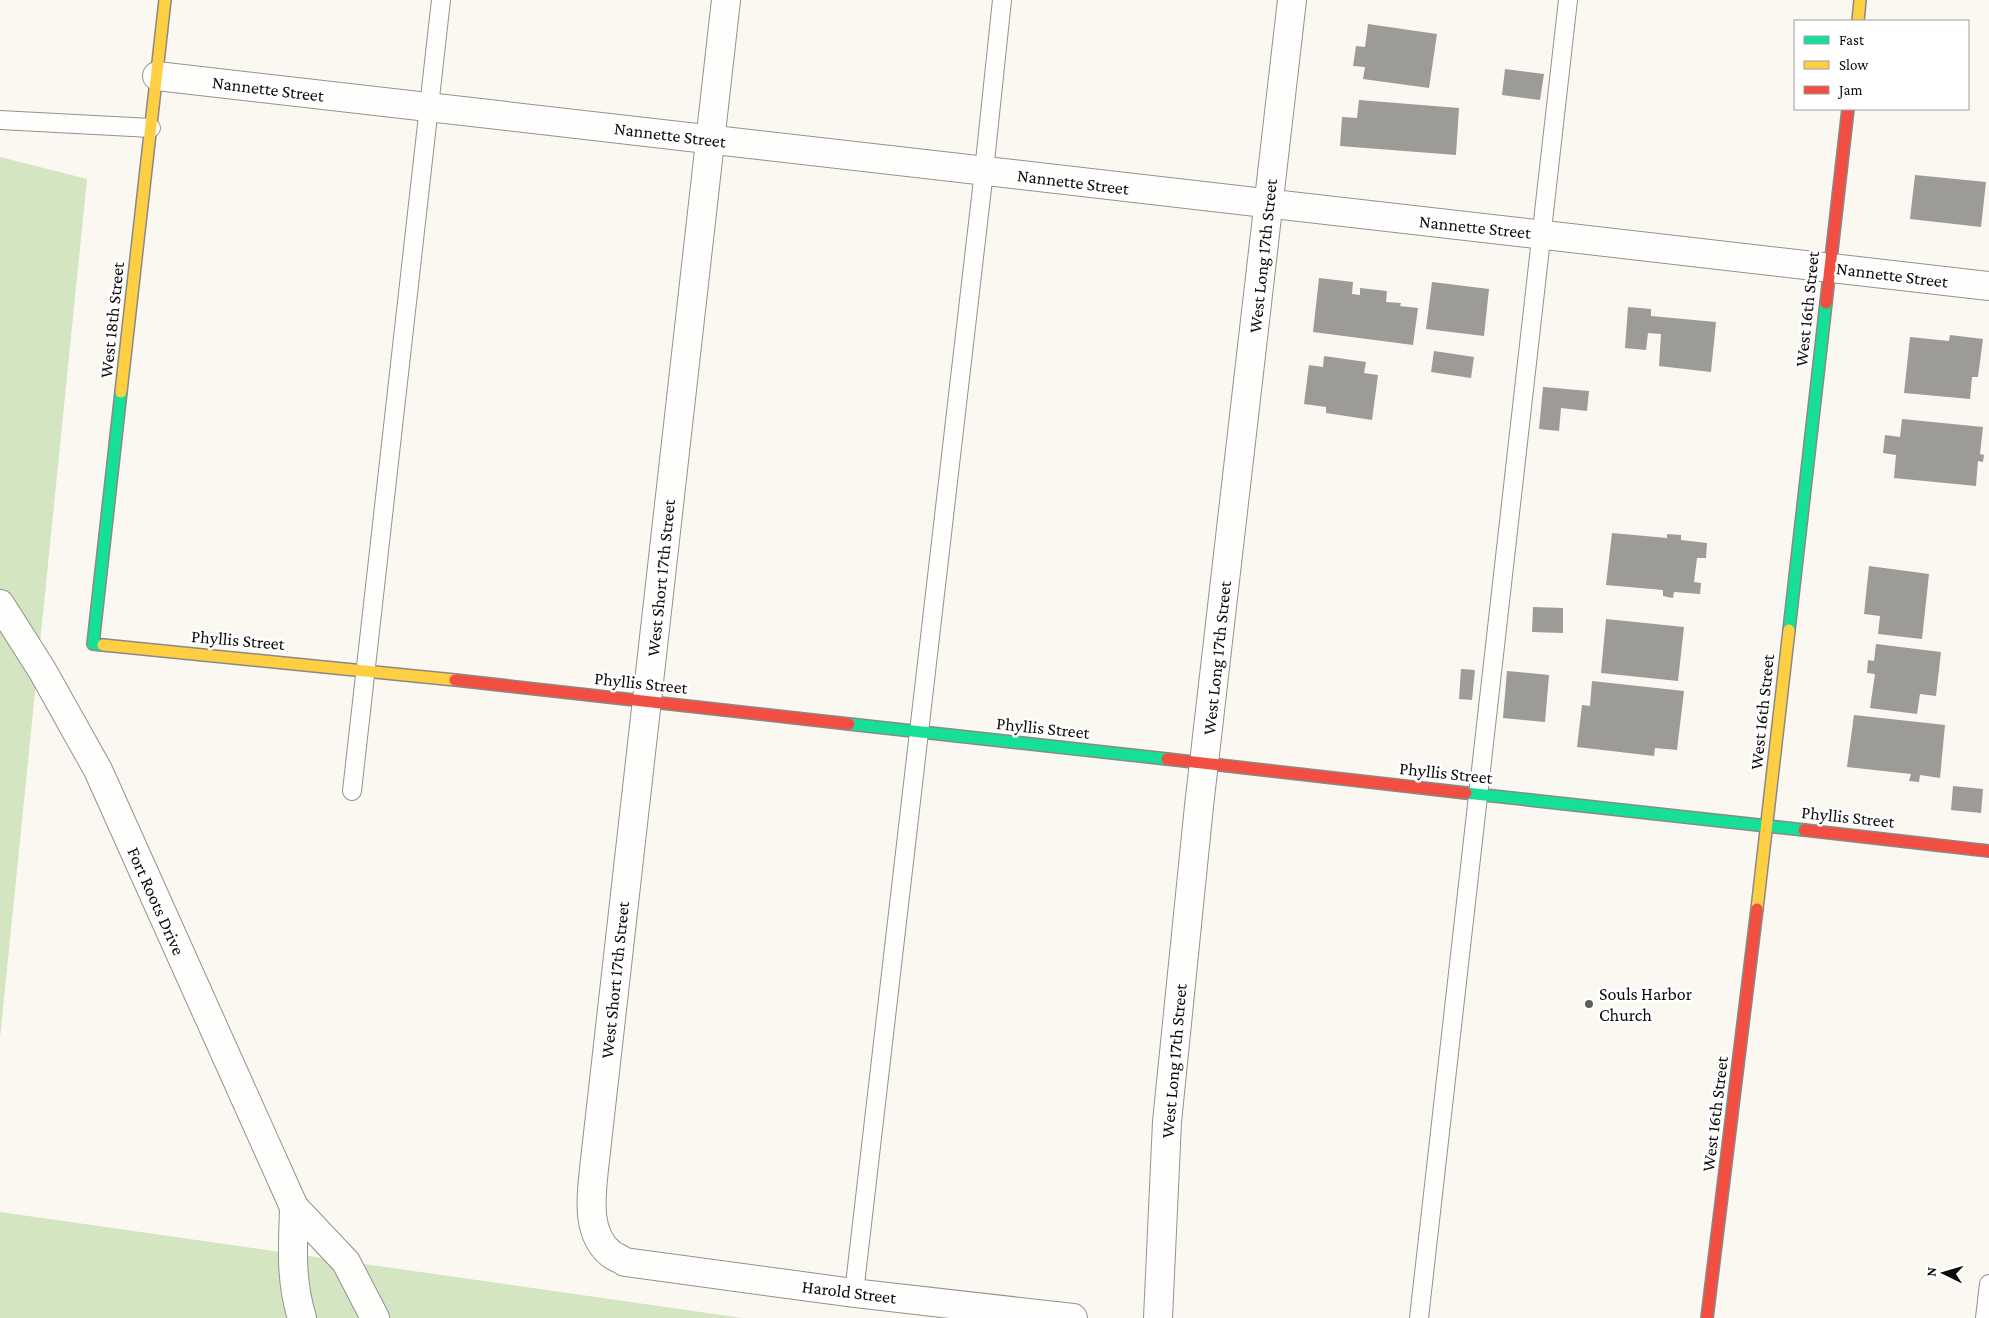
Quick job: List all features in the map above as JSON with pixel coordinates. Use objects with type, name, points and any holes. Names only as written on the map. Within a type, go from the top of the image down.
[{"type":"street","name":"West 18th Street","points":[[93,644],[165,0]]},
{"type":"street","name":"West Short 17th Street","points":[[625,1262],[611,1254],[602,1244],[595,1230],[590,1206],[726,0]]},
{"type":"street","name":"West Long 17th Street","points":[[1158,1318],[1167,1122],[1199,806],[1292,0]]},
{"type":"street","points":[[1858,20],[1860,0]]},
{"type":"street","name":"Nannette Street","points":[[156,76],[1989,286]]},
{"type":"street","name":"West 16th Street","points":[[1707,1318],[1767,826],[1848,110]]},
{"type":"street","name":"Fort Roots Drive","points":[[0,604],[42,670],[98,770],[294,1207],[346,1262],[375,1318]]},
{"type":"street","name":"Phyllis Street","points":[[93,644],[366,670],[1989,851]]},
{"type":"street","name":"Fort Roots Drive","points":[[294,1207],[292,1272],[295,1296],[302,1318]]},
{"type":"street","name":"Harold Street","points":[[625,1262],[854,1293],[1073,1318]]},
{"type":"lane","points":[[352,792],[440,0]]},
{"type":"lane","points":[[854,1293],[920,732],[1002,0]]},
{"type":"lane","points":[[1419,1318],[1568,0]]},
{"type":"lane","points":[[0,120],[151,128]]},
{"type":"lane","points":[[1985,1318],[1989,1284]]},
{"type":"green space","points":[[0,157],[87,179],[0,1038]]},
{"type":"green space","points":[[0,1212],[742,1318],[0,1318]]},
{"type":"building","points":[[1368,24],[1437,34],[1429,88],[1363,79],[1365,67],[1353,66],[1356,46],[1365,47]]},
{"type":"building","points":[[1505,69],[1544,74],[1540,100],[1502,95]]},
{"type":"building","points":[[1359,100],[1459,108],[1456,155],[1340,146],[1342,117],[1357,118]]},
{"type":"building","points":[[1915,175],[1986,182],[1981,227],[1910,219]]},
{"type":"building","points":[[1319,278],[1353,282],[1352,294],[1360,295],[1360,288],[1387,291],[1386,302],[1401,303],[1400,306],[1418,308],[1413,345],[1313,332]]},
{"type":"building","points":[[1432,282],[1489,289],[1484,336],[1426,329]]},
{"type":"building","points":[[1628,307],[1651,309],[1651,316],[1716,322],[1711,372],[1659,366],[1661,334],[1648,333],[1646,350],[1625,348]]},
{"type":"building","points":[[1950,335],[1983,339],[1978,377],[1972,377],[1970,399],[1904,393],[1910,337],[1949,341]]},
{"type":"building","points":[[1434,351],[1474,357],[1471,378],[1431,372]]},
{"type":"building","points":[[1324,356],[1366,362],[1364,373],[1378,375],[1372,420],[1326,413],[1326,407],[1304,404],[1309,365],[1323,367]]},
{"type":"building","points":[[1543,387],[1589,391],[1587,411],[1561,408],[1559,431],[1539,429]]},
{"type":"building","points":[[1902,419],[1983,427],[1980,454],[1984,455],[1983,462],[1978,461],[1976,486],[1894,478],[1896,455],[1883,453],[1885,435],[1900,437]]},
{"type":"building","points":[[1612,533],[1667,538],[1667,534],[1681,535],[1681,540],[1707,543],[1706,558],[1697,558],[1694,582],[1701,583],[1700,594],[1674,592],[1673,598],[1663,596],[1663,590],[1606,585]]},
{"type":"building","points":[[1869,566],[1929,574],[1922,639],[1878,634],[1880,616],[1864,614]]},
{"type":"building","points":[[1533,607],[1563,608],[1563,633],[1532,632]]},
{"type":"building","points":[[1606,619],[1684,627],[1678,681],[1601,673]]},
{"type":"building","points":[[1876,644],[1941,652],[1936,696],[1920,694],[1917,714],[1870,708],[1875,674],[1867,673],[1868,660],[1874,661]]},
{"type":"building","points":[[1461,669],[1475,670],[1472,700],[1459,699]]},
{"type":"building","points":[[1507,671],[1549,675],[1545,722],[1503,718]]},
{"type":"building","points":[[1592,681],[1684,691],[1677,750],[1655,748],[1654,756],[1577,747],[1582,705],[1590,706]]},
{"type":"building","points":[[1854,715],[1945,725],[1940,778],[1920,775],[1919,782],[1909,781],[1911,774],[1847,767]]},
{"type":"building","points":[[1953,786],[1983,789],[1981,813],[1951,810]]},
{"type":"traffic: fast","points":[[1789,630],[1826,303]]},
{"type":"traffic: fast","points":[[103,645],[93,644],[121,392]]},
{"type":"traffic: fast","points":[[849,724],[1167,759]]},
{"type":"traffic: fast","points":[[1466,793],[1804,830]]},
{"type":"traffic: slow","points":[[121,392],[165,0]]},
{"type":"traffic: slow","points":[[1858,20],[1860,0]]},
{"type":"traffic: slow","points":[[1757,909],[1789,630]]},
{"type":"traffic: slow","points":[[103,645],[455,680]]},
{"type":"traffic: jam","points":[[1826,303],[1848,110]]},
{"type":"traffic: jam","points":[[455,680],[849,724]]},
{"type":"traffic: jam","points":[[1167,759],[1466,793]]},
{"type":"traffic: jam","points":[[1804,830],[1989,851]]},
{"type":"traffic: jam","points":[[1707,1318],[1757,909]]},
{"type":"place","name":"Souls Harbor Church","points":[[1589,1004]]}]
